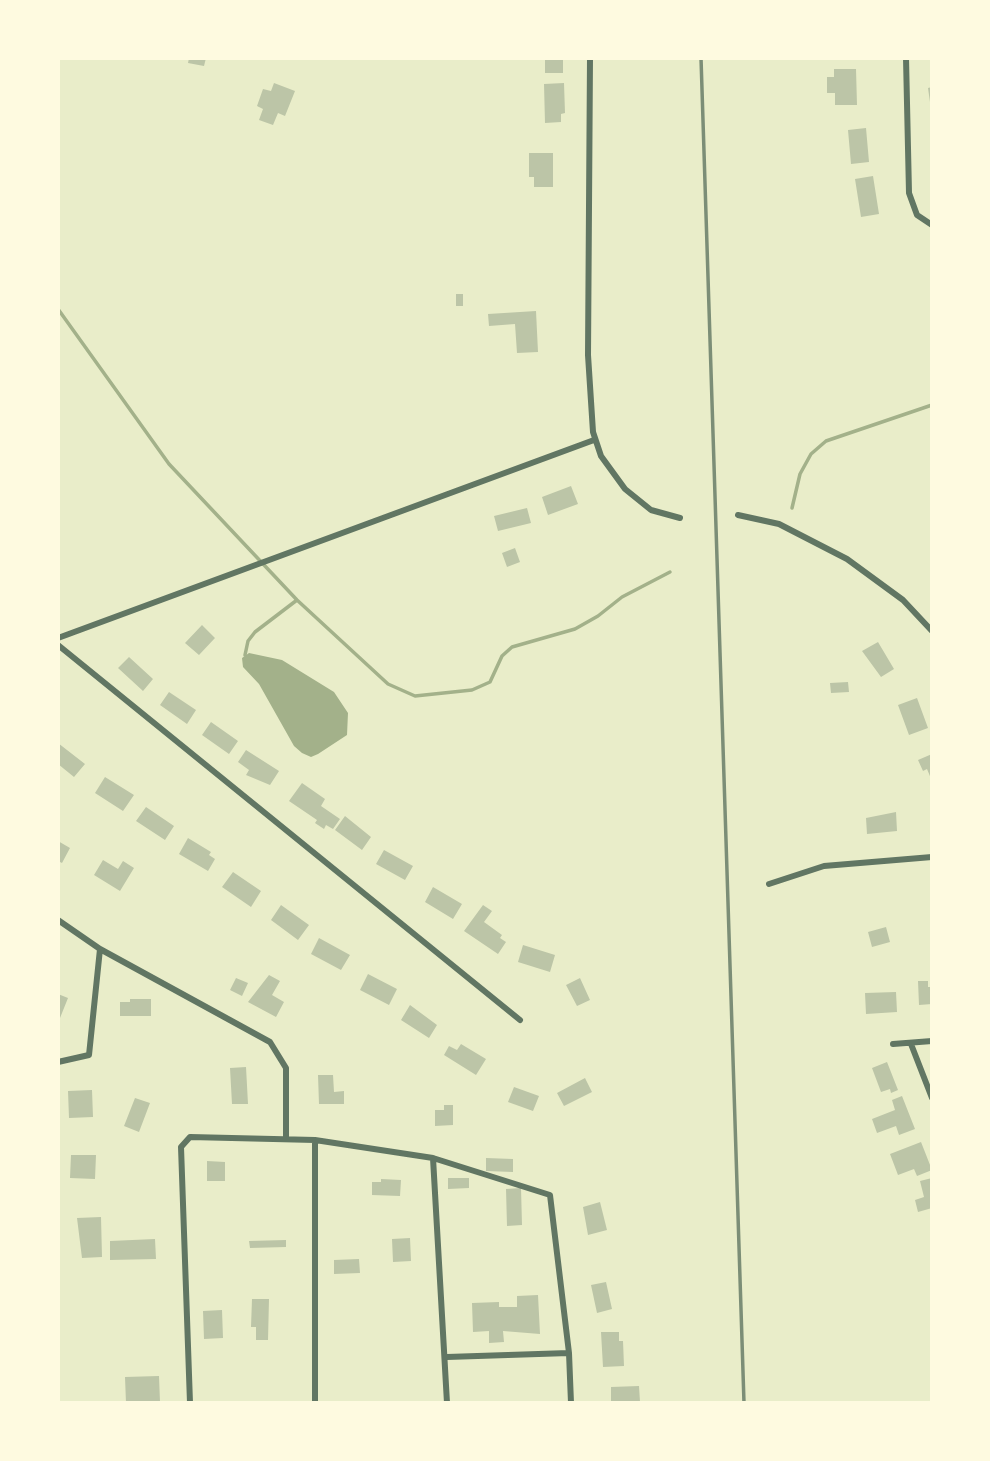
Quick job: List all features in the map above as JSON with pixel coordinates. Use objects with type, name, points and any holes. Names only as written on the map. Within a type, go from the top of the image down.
[{"type":"street","points":[[590,58],[588,344],[594,440],[611,472],[634,497],[651,510],[680,518]]},
{"type":"street","points":[[906,58],[909,193],[917,215],[932,225]]},
{"type":"street","points":[[58,638],[594,440]]},
{"type":"street","points":[[738,515],[779,524],[847,559],[903,600],[932,631]]},
{"type":"street","points":[[58,645],[520,1020]]},
{"type":"street","points":[[769,884],[824,866],[932,857]]},
{"type":"street","points":[[58,920],[100,949],[270,1042],[286,1068],[286,1139]]},
{"type":"street","points":[[58,1062],[89,1055],[100,949]]},
{"type":"street","points":[[893,1044],[932,1041]]},
{"type":"street","points":[[911,1044],[932,1098]]},
{"type":"street","points":[[190,1403],[181,1147],[190,1137],[315,1140],[433,1158],[550,1195],[569,1353],[571,1403]]},
{"type":"street","points":[[315,1140],[315,1403]]},
{"type":"street","points":[[433,1158],[447,1357],[447,1403]]},
{"type":"street","points":[[447,1357],[569,1353]]},
{"type":"shaded area","points":[[249,653],[282,660],[334,692],[348,713],[347,735],[311,757],[302,753],[294,746],[259,684],[243,667],[242,658]]},
{"type":"building","points":[[189,58],[206,58],[204,66],[188,63]]},
{"type":"building","points":[[545,58],[563,58],[563,73],[545,73]]},
{"type":"building","points":[[834,69],[856,69],[857,105],[835,105],[835,93],[827,93],[827,77],[834,77]]},
{"type":"building","points":[[274,83],[295,91],[285,116],[278,113],[273,125],[259,120],[263,109],[257,106],[263,89],[271,91]]},
{"type":"building","points":[[564,83],[565,113],[561,114],[561,122],[545,123],[544,84]]},
{"type":"building","points":[[932,87],[932,102],[930,102],[928,88]]},
{"type":"building","points":[[866,128],[869,162],[851,164],[848,130]]},
{"type":"building","points":[[529,153],[553,153],[553,187],[534,187],[534,177],[529,177]]},
{"type":"building","points":[[873,176],[879,214],[861,217],[855,179]]},
{"type":"building","points":[[456,294],[463,294],[463,306],[456,306]]},
{"type":"building","points":[[536,311],[538,352],[517,353],[515,324],[489,326],[488,314]]},
{"type":"building","points":[[571,486],[578,504],[548,515],[542,497]]},
{"type":"building","points":[[527,508],[531,523],[498,531],[494,516]]},
{"type":"building","points":[[515,548],[520,562],[507,567],[502,553]]},
{"type":"building","points":[[202,625],[215,638],[199,655],[185,643]]},
{"type":"building","points":[[878,642],[894,669],[881,677],[862,651]]},
{"type":"building","points":[[129,657],[153,679],[143,691],[118,668]]},
{"type":"building","points":[[848,682],[849,692],[831,693],[830,683]]},
{"type":"building","points":[[169,692],[196,710],[187,724],[160,705]]},
{"type":"building","points":[[917,698],[928,728],[909,735],[898,705]]},
{"type":"building","points":[[211,722],[238,741],[229,754],[202,735]]},
{"type":"building","points":[[58,743],[85,764],[74,777],[58,764]]},
{"type":"building","points":[[246,750],[279,771],[270,785],[246,775],[249,770],[238,762]]},
{"type":"building","points":[[932,754],[932,781],[927,769],[923,771],[918,760]]},
{"type":"building","points":[[105,777],[134,795],[123,811],[95,793]]},
{"type":"building","points":[[302,783],[325,799],[321,806],[340,819],[333,829],[326,825],[324,829],[315,823],[317,820],[289,801]]},
{"type":"building","points":[[146,807],[174,826],[165,840],[136,821]]},
{"type":"building","points":[[896,812],[897,831],[867,834],[866,818]]},
{"type":"building","points":[[345,816],[371,837],[362,850],[335,830]]},
{"type":"building","points":[[188,838],[211,852],[209,855],[215,859],[208,871],[179,854]]},
{"type":"building","points":[[58,841],[70,848],[62,863],[58,861]]},
{"type":"building","points":[[384,850],[413,866],[405,880],[376,864]]},
{"type":"building","points":[[103,860],[118,869],[123,861],[134,868],[120,891],[94,875]]},
{"type":"building","points":[[233,872],[261,891],[251,907],[222,887]]},
{"type":"building","points":[[433,887],[462,904],[453,919],[425,902]]},
{"type":"building","points":[[281,905],[309,925],[298,940],[271,920]]},
{"type":"building","points":[[483,905],[492,911],[484,922],[502,935],[500,938],[506,942],[498,954],[464,931]]},
{"type":"building","points":[[886,927],[890,942],[872,947],[868,932]]},
{"type":"building","points":[[319,938],[350,955],[341,970],[311,954]]},
{"type":"building","points":[[523,945],[555,955],[550,972],[518,962]]},
{"type":"building","points":[[368,974],[397,989],[389,1005],[360,990]]},
{"type":"building","points":[[269,975],[280,981],[272,995],[284,1002],[276,1017],[248,1002]]},
{"type":"building","points":[[236,978],[248,983],[242,996],[230,990]]},
{"type":"building","points":[[580,978],[590,1000],[577,1006],[566,985]]},
{"type":"building","points":[[918,981],[928,981],[928,987],[932,987],[932,1004],[919,1005]]},
{"type":"building","points":[[896,992],[897,1012],[866,1014],[865,993]]},
{"type":"building","points":[[58,994],[68,998],[60,1018],[58,1017]]},
{"type":"building","points":[[130,999],[151,999],[151,1016],[120,1016],[120,1002],[130,1002]]},
{"type":"building","points":[[410,1005],[437,1025],[429,1038],[401,1020]]},
{"type":"building","points":[[461,1044],[486,1059],[476,1075],[444,1055],[449,1046],[457,1050]]},
{"type":"building","points":[[887,1062],[898,1090],[891,1093],[890,1089],[881,1092],[872,1068]]},
{"type":"building","points":[[246,1067],[248,1104],[232,1104],[230,1068]]},
{"type":"building","points":[[318,1075],[333,1075],[334,1092],[344,1091],[344,1104],[319,1104]]},
{"type":"building","points":[[585,1078],[592,1092],[564,1106],[557,1093]]},
{"type":"building","points":[[514,1087],[539,1096],[533,1111],[508,1102]]},
{"type":"building","points":[[92,1090],[93,1117],[69,1118],[68,1091]]},
{"type":"building","points":[[902,1096],[915,1129],[899,1135],[896,1126],[877,1133],[872,1119],[895,1110],[892,1100]]},
{"type":"building","points":[[135,1098],[150,1103],[139,1132],[124,1126]]},
{"type":"building","points":[[444,1105],[453,1105],[453,1125],[435,1126],[435,1110],[444,1110]]},
{"type":"building","points":[[921,1142],[932,1170],[917,1176],[914,1169],[898,1175],[890,1154]]},
{"type":"building","points":[[71,1155],[96,1155],[95,1179],[70,1178]]},
{"type":"building","points":[[486,1158],[513,1159],[513,1172],[486,1171]]},
{"type":"building","points":[[207,1161],[225,1162],[225,1181],[207,1181]]},
{"type":"building","points":[[448,1178],[469,1178],[469,1188],[448,1189]]},
{"type":"building","points":[[932,1178],[932,1208],[918,1212],[915,1200],[924,1197],[920,1181]]},
{"type":"building","points":[[381,1179],[401,1180],[400,1196],[372,1195],[372,1182],[381,1182]]},
{"type":"building","points":[[521,1188],[522,1225],[507,1226],[506,1189]]},
{"type":"building","points":[[600,1202],[607,1230],[588,1235],[583,1207]]},
{"type":"building","points":[[101,1217],[102,1257],[82,1258],[77,1218]]},
{"type":"building","points":[[410,1238],[411,1261],[393,1262],[392,1239]]},
{"type":"building","points":[[155,1239],[156,1259],[110,1260],[110,1241]]},
{"type":"building","points":[[286,1240],[286,1247],[250,1248],[249,1241]]},
{"type":"building","points":[[359,1259],[360,1273],[334,1274],[334,1260]]},
{"type":"building","points":[[606,1282],[612,1309],[597,1313],[591,1285]]},
{"type":"building","points":[[538,1295],[540,1334],[503,1331],[504,1342],[489,1343],[489,1331],[473,1332],[472,1303],[499,1302],[499,1307],[517,1307],[517,1296]]},
{"type":"building","points":[[252,1299],[269,1299],[268,1340],[256,1340],[256,1327],[251,1327]]},
{"type":"building","points":[[222,1310],[223,1338],[204,1339],[203,1311]]},
{"type":"building","points":[[601,1332],[619,1332],[619,1341],[623,1341],[624,1366],[603,1367]]},
{"type":"building","points":[[159,1376],[160,1402],[126,1403],[125,1377]]},
{"type":"building","points":[[639,1386],[640,1402],[611,1403],[611,1387]]},
{"type":"waterway","points":[[58,309],[169,464],[297,600],[388,684],[415,696],[472,690],[490,682],[502,656],[512,647],[575,629],[598,616],[622,597],[670,572]]},
{"type":"waterway","points":[[792,508],[800,474],[811,454],[826,441],[932,405]]},
{"type":"waterway","points":[[245,655],[248,641],[255,632],[297,600]]},
{"type":"railway","points":[[701,58],[744,1403]]}]
